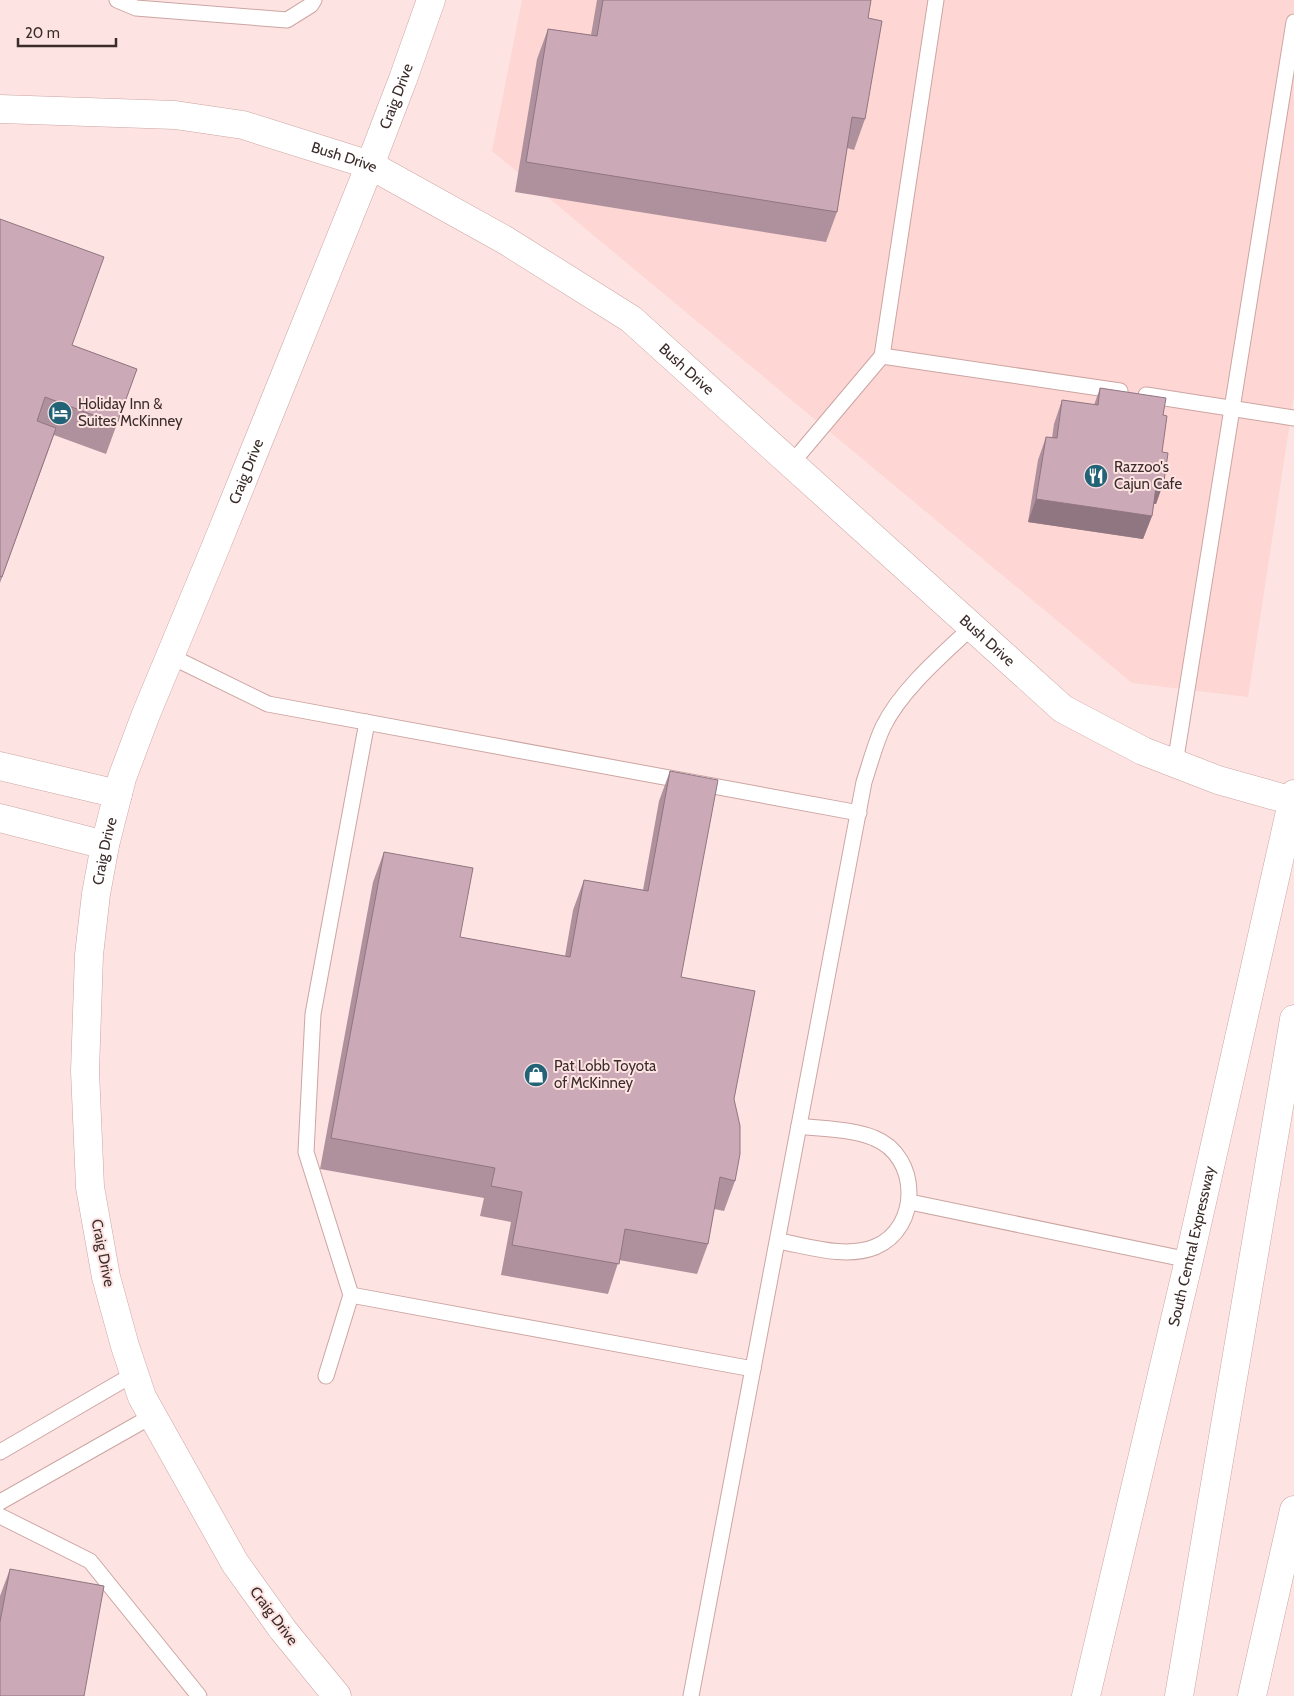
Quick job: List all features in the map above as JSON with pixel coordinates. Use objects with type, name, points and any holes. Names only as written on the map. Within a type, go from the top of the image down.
[{"type":"main road","name":"Craig Drive","points":[[337,1696],[284,1630],[235,1563],[152,1416],[142,1397],[134,1374],[106,1277],[90,1187],[85,1071],[89,955],[96,894],[105,845],[122,778],[146,714],[370,165],[404,79],[431,0]]},
{"type":"main road","name":"Bush Drive","points":[[0,109],[175,116],[243,125],[370,165],[504,240],[631,319],[1063,709],[1143,752],[1218,780],[1293,797]]},
{"type":"main road","points":[[0,766],[118,794]]},
{"type":"main road","name":"South Central Expressway","points":[[1086,1696],[1188,1260],[1293,797]]},
{"type":"main road","points":[[0,818],[105,845]]},
{"type":"main road","points":[[1179,1696],[1294,1019]]},
{"type":"main road","points":[[1252,1696],[1294,1510]]},
{"type":"lane","points":[[117,0],[136,8],[287,20],[311,5],[314,0]]},
{"type":"lane","points":[[791,464],[882,356],[936,0]]},
{"type":"lane","points":[[1175,764],[1294,22]]},
{"type":"lane","points":[[882,356],[1294,418]]},
{"type":"lane","points":[[691,1696],[864,782],[883,727],[902,698],[934,663],[972,627]]},
{"type":"lane","points":[[170,656],[268,704],[859,813]]},
{"type":"lane","points":[[326,1376],[351,1295],[306,1152],[313,1014],[368,722]]},
{"type":"lane","points":[[778,1241],[838,1252],[858,1252],[876,1247],[892,1236],[903,1220],[910,1202],[909,1183],[903,1164],[891,1149],[875,1138],[857,1133],[799,1126]]},
{"type":"lane","points":[[910,1202],[1188,1260]]},
{"type":"lane","points":[[351,1295],[754,1369]]},
{"type":"lane","points":[[0,1452],[134,1374]]},
{"type":"lane","points":[[0,1502],[152,1416]]},
{"type":"lane","points":[[0,1516],[90,1561],[199,1696]]},
{"type":"shaded area","points":[[522,0],[1294,0],[1294,396],[1248,697],[1132,683],[492,151]]},
{"type":"building","points":[[603,0],[871,0],[868,18],[882,21],[865,119],[852,117],[837,212],[526,162],[548,29],[597,36]]},
{"type":"building","name":"Holiday Inn & Suites McKinney","points":[[0,219],[104,257],[72,345],[137,369],[117,424],[45,397],[37,421],[56,428],[2,577],[0,576]]},
{"type":"building","name":"Razzoo's Cajun Cafe","points":[[1100,388],[1166,398],[1163,415],[1167,416],[1162,452],[1168,453],[1164,481],[1157,480],[1152,516],[1036,499],[1046,437],[1057,438],[1062,400],[1098,405]]},
{"type":"building","name":"Pat Lobb Toyota of McKinney","points":[[670,771],[718,780],[681,977],[755,991],[734,1099],[740,1126],[740,1154],[735,1181],[720,1177],[708,1244],[625,1229],[619,1264],[512,1245],[522,1192],[491,1186],[495,1168],[331,1138],[384,852],[473,868],[460,937],[570,957],[584,880],[648,891]]},
{"type":"building","points":[[10,1569],[104,1586],[84,1696],[0,1696],[0,1622]]},
{"type":"place","name":"Holiday Inn & Suites McKinney","points":[[60,413]]},
{"type":"place","name":"Razzoo's Cajun Cafe","points":[[1096,476]]},
{"type":"place","name":"Pat Lobb Toyota of McKinney","points":[[536,1075]]}]
